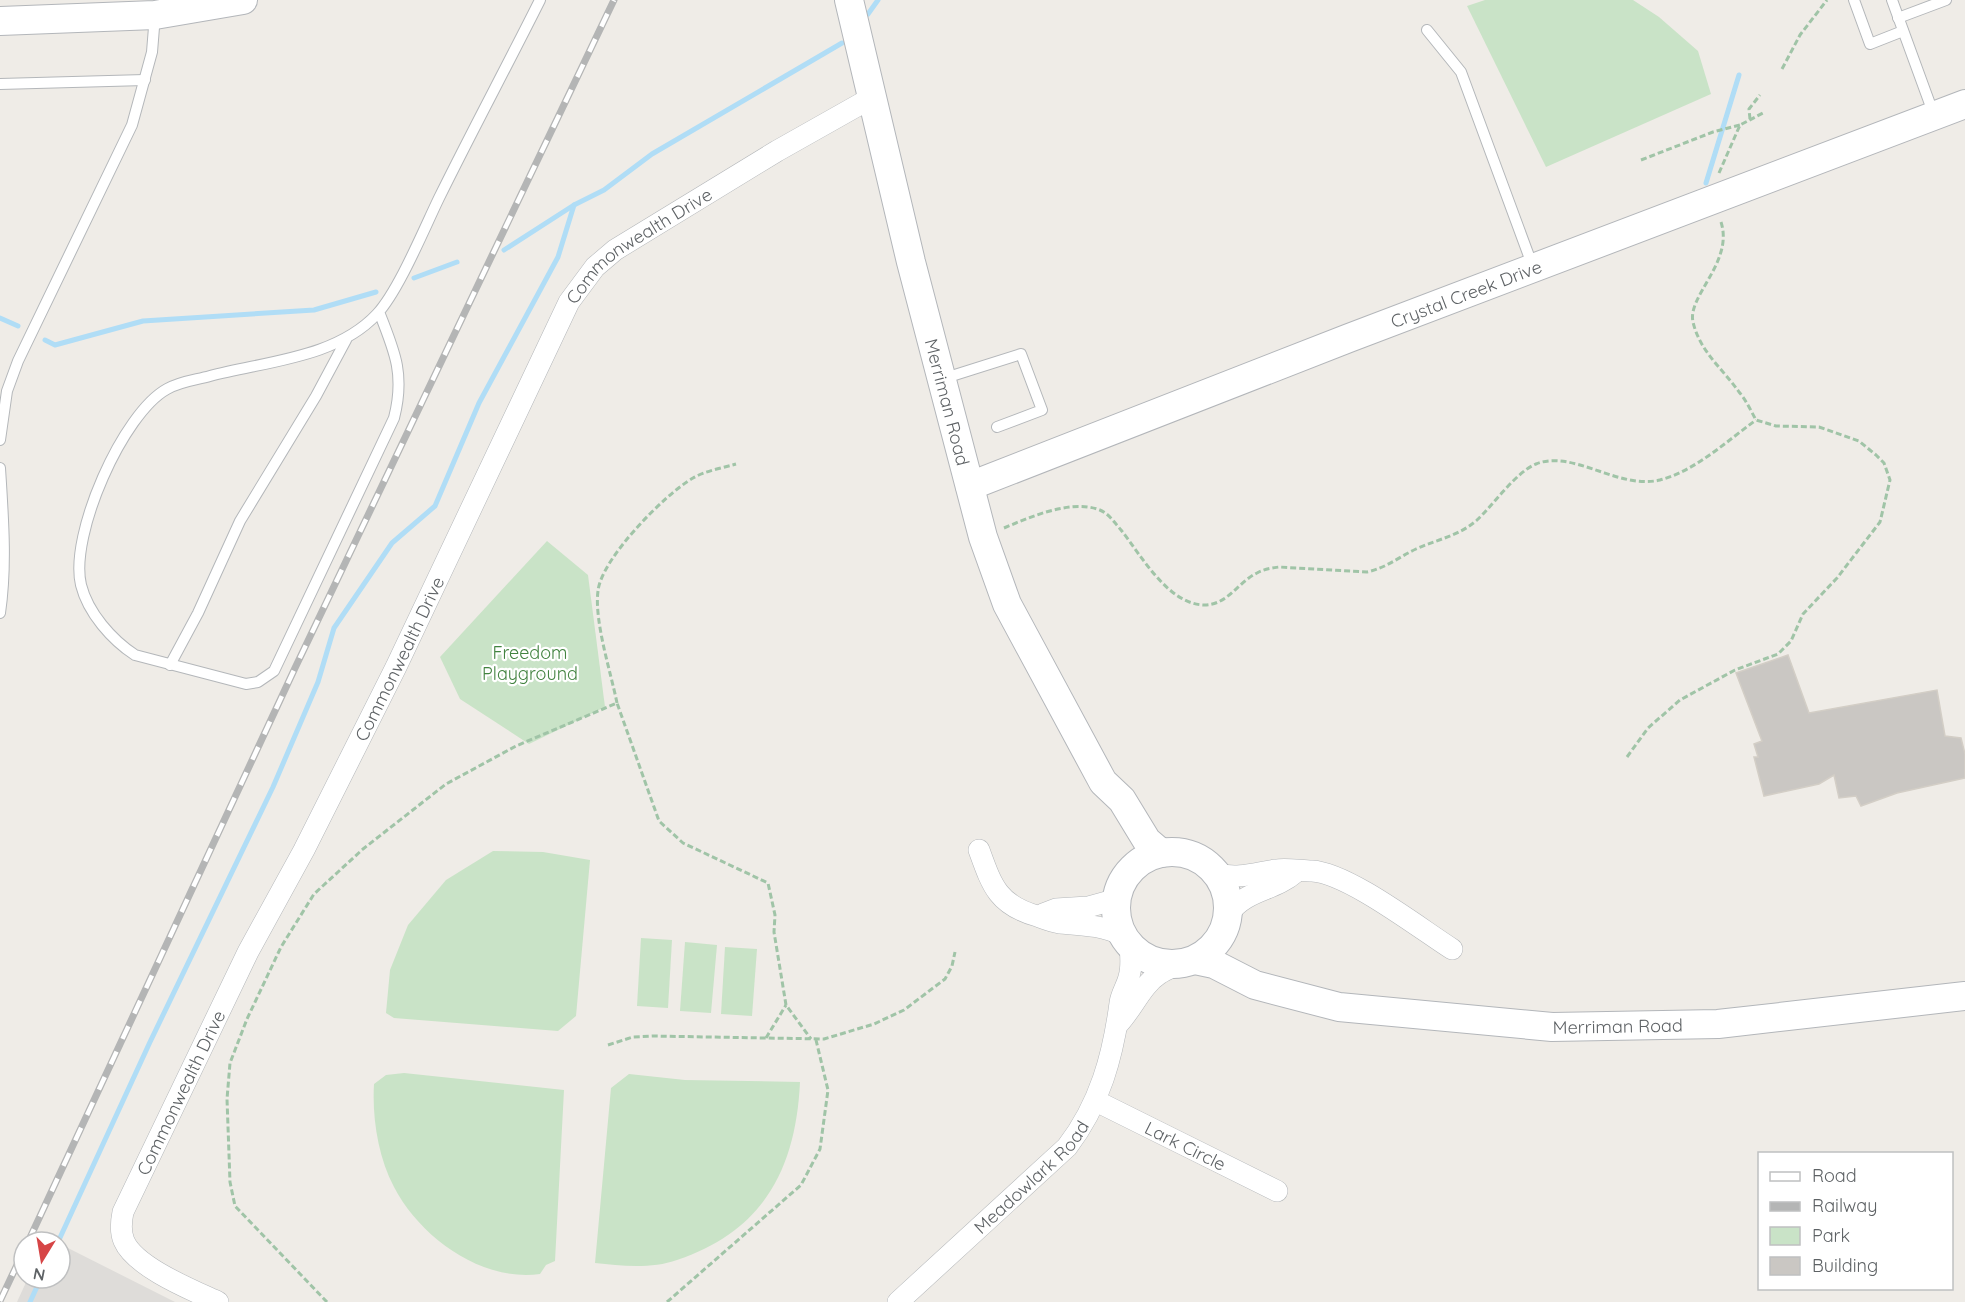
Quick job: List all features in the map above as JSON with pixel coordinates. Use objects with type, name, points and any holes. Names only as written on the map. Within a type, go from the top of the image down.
[{"type":"main road","points":[[0,21],[155,15],[243,0]]},
{"type":"main road","name":"Merriman Road","points":[[849,0],[871,98],[983,537],[1008,604],[1103,782],[1108,808],[1126,846],[1131,870]]},
{"type":"main road","name":"Crystal Creek Drive","points":[[970,486],[1533,267],[1965,104]]},
{"type":"main road","name":"Merriman Road","points":[[1103,782],[1122,800],[1147,842],[1161,853]]},
{"type":"main road","points":[[1227,920],[1214,946],[1188,961],[1154,961],[1127,940],[1116,912],[1117,899],[1122,884],[1131,870],[1144,859],[1161,853],[1177,852],[1192,855],[1206,863],[1218,874],[1226,893],[1227,920],[1237,954],[1262,974],[1272,988]]},
{"type":"main road","name":"Merriman Road","points":[[1188,961],[1214,964],[1255,985],[1339,1007],[1552,1028],[1718,1024],[1965,996]]},
{"type":"street","name":"Commonwealth Drive","points":[[218,1302],[136,1258],[124,1240],[121,1226],[123,1212],[248,952],[304,850],[396,667],[569,302],[595,267],[615,250],[777,151],[871,98]]},
{"type":"street","points":[[979,850],[990,881],[1002,899],[1018,911],[1058,923],[1094,925],[1127,940]]},
{"type":"street","points":[[1218,874],[1242,877],[1279,869],[1296,872],[1314,871],[1352,885],[1452,949]]},
{"type":"street","points":[[1227,920],[1239,900],[1262,889],[1283,883],[1296,872]]},
{"type":"street","points":[[1037,916],[1056,909],[1088,907],[1117,899]]},
{"type":"street","name":"Meadowlark Road","points":[[898,1302],[1067,1147],[1083,1125],[1096,1101],[1119,1023],[1120,1000],[1131,967],[1127,940]]},
{"type":"street","name":"Meadowlark Road","points":[[1119,1023],[1158,974],[1188,961]]},
{"type":"street","name":"Lark Circle","points":[[1096,1101],[1276,1191]]},
{"type":"lane","points":[[379,312],[396,354],[400,375],[399,397],[394,418],[274,671],[258,682],[246,684],[135,655],[122,646],[102,624],[86,601],[79,568],[81,546],[98,487],[115,453],[138,417],[154,398],[166,389],[182,382],[320,350],[346,340],[379,312],[417,244],[540,0]]},
{"type":"lane","points":[[1854,0],[1870,44],[1903,31]]},
{"type":"lane","points":[[1892,0],[1934,115]]},
{"type":"lane","points":[[1898,18],[1946,0]]},
{"type":"lane","points":[[0,440],[7,392],[18,361],[132,125],[152,52],[155,15]]},
{"type":"lane","points":[[1427,30],[1461,72],[1533,267]]},
{"type":"lane","points":[[0,84],[145,80]]},
{"type":"lane","points":[[170,665],[198,613],[235,530],[316,396],[346,340]]},
{"type":"lane","points":[[942,380],[1022,354],[1042,410],[997,426]]},
{"type":"lane","points":[[0,468],[4,527],[4,586],[0,613]]},
{"type":"path","points":[[1782,69],[1800,35],[1827,0]]},
{"type":"path","points":[[1750,119],[1749,109],[1760,95]]},
{"type":"path","points":[[1641,160],[1713,132],[1740,125],[1763,113]]},
{"type":"path","points":[[1627,757],[1648,728],[1680,700],[1735,670],[1778,654],[1791,641],[1803,614],[1837,578],[1880,522],[1890,480],[1884,463],[1859,441],[1819,427],[1776,426],[1756,420],[1739,391],[1704,348],[1692,320],[1700,296],[1716,268],[1723,240],[1723,228],[1714,200],[1713,187],[1740,125]]},
{"type":"path","points":[[983,537],[1026,519],[1050,512],[1085,507],[1097,509],[1112,519],[1164,585],[1186,600],[1206,605],[1224,599],[1247,579],[1266,569],[1279,567],[1367,572],[1381,569],[1419,548],[1459,533],[1475,522],[1524,472],[1536,464],[1559,460],[1614,478],[1659,480],[1690,466],[1756,420]]},
{"type":"path","points":[[736,464],[693,477],[653,508],[606,570],[598,588],[597,606],[618,703],[659,821],[683,843],[768,883],[775,915],[774,932],[786,1005],[811,1039]]},
{"type":"path","points":[[327,1302],[235,1206],[230,1182],[227,1099],[230,1064],[247,1019],[281,947],[314,894],[363,849],[446,784],[516,746],[618,703]]},
{"type":"path","points":[[608,1045],[633,1037],[652,1036],[816,1040],[874,1024],[903,1010],[945,979],[955,952]]},
{"type":"path","points":[[766,1038],[786,1005]]},
{"type":"path","points":[[667,1302],[801,1185],[820,1149],[828,1090],[816,1040]]},
{"type":"shaded area","points":[[72,1250],[175,1302],[17,1302],[22,1290],[72,1290]]},
{"type":"green space","points":[[1485,0],[1633,0],[1659,17],[1698,51],[1711,94],[1546,167],[1467,6]]},
{"type":"green space","name":"Freedom Playground","points":[[547,541],[588,575],[605,707],[529,744],[460,699],[440,657]]},
{"type":"green space","points":[[493,851],[543,852],[590,860],[576,1016],[558,1031],[394,1018],[386,1013],[390,970],[408,925],[446,880]]},
{"type":"green space","points":[[641,938],[672,940],[668,1008],[637,1006]]},
{"type":"green space","points":[[685,942],[717,945],[711,1013],[680,1011]]},
{"type":"green space","points":[[725,947],[757,949],[752,1016],[721,1014]]},
{"type":"green space","points":[[404,1073],[564,1090],[555,1261],[546,1265],[540,1274],[518,1275],[496,1271],[475,1263],[436,1239],[405,1205],[388,1175],[380,1150],[375,1123],[374,1097],[374,1084],[386,1075]]},
{"type":"green space","points":[[629,1074],[685,1080],[800,1082],[791,1142],[782,1168],[770,1192],[753,1214],[732,1232],[707,1248],[657,1265],[626,1266],[595,1263],[611,1088]]},
{"type":"building","points":[[1788,655],[1809,713],[1937,690],[1945,736],[1961,738],[1965,754],[1965,778],[1897,793],[1861,806],[1856,796],[1839,798],[1834,775],[1819,784],[1764,796],[1754,757],[1758,757],[1754,744],[1762,741],[1736,673]]},
{"type":"waterway","points":[[868,14],[878,0]]},
{"type":"waterway","points":[[504,250],[574,205],[604,190],[652,154],[842,43]]},
{"type":"waterway","points":[[1706,183],[1739,75]]},
{"type":"waterway","points":[[64,1230],[150,1042],[273,787],[318,682],[334,628],[392,543],[435,506],[479,403],[558,257],[574,205]]},
{"type":"waterway","points":[[414,278],[457,262]]},
{"type":"waterway","points":[[45,340],[55,345],[143,321],[314,310],[376,292]]},
{"type":"waterway","points":[[0,318],[18,326]]},
{"type":"waterway","points":[[30,1302],[36,1290]]},
{"type":"railway","points":[[34,1230],[295,668],[614,0]]},
{"type":"railway","points":[[0,1301],[12,1276]]}]
